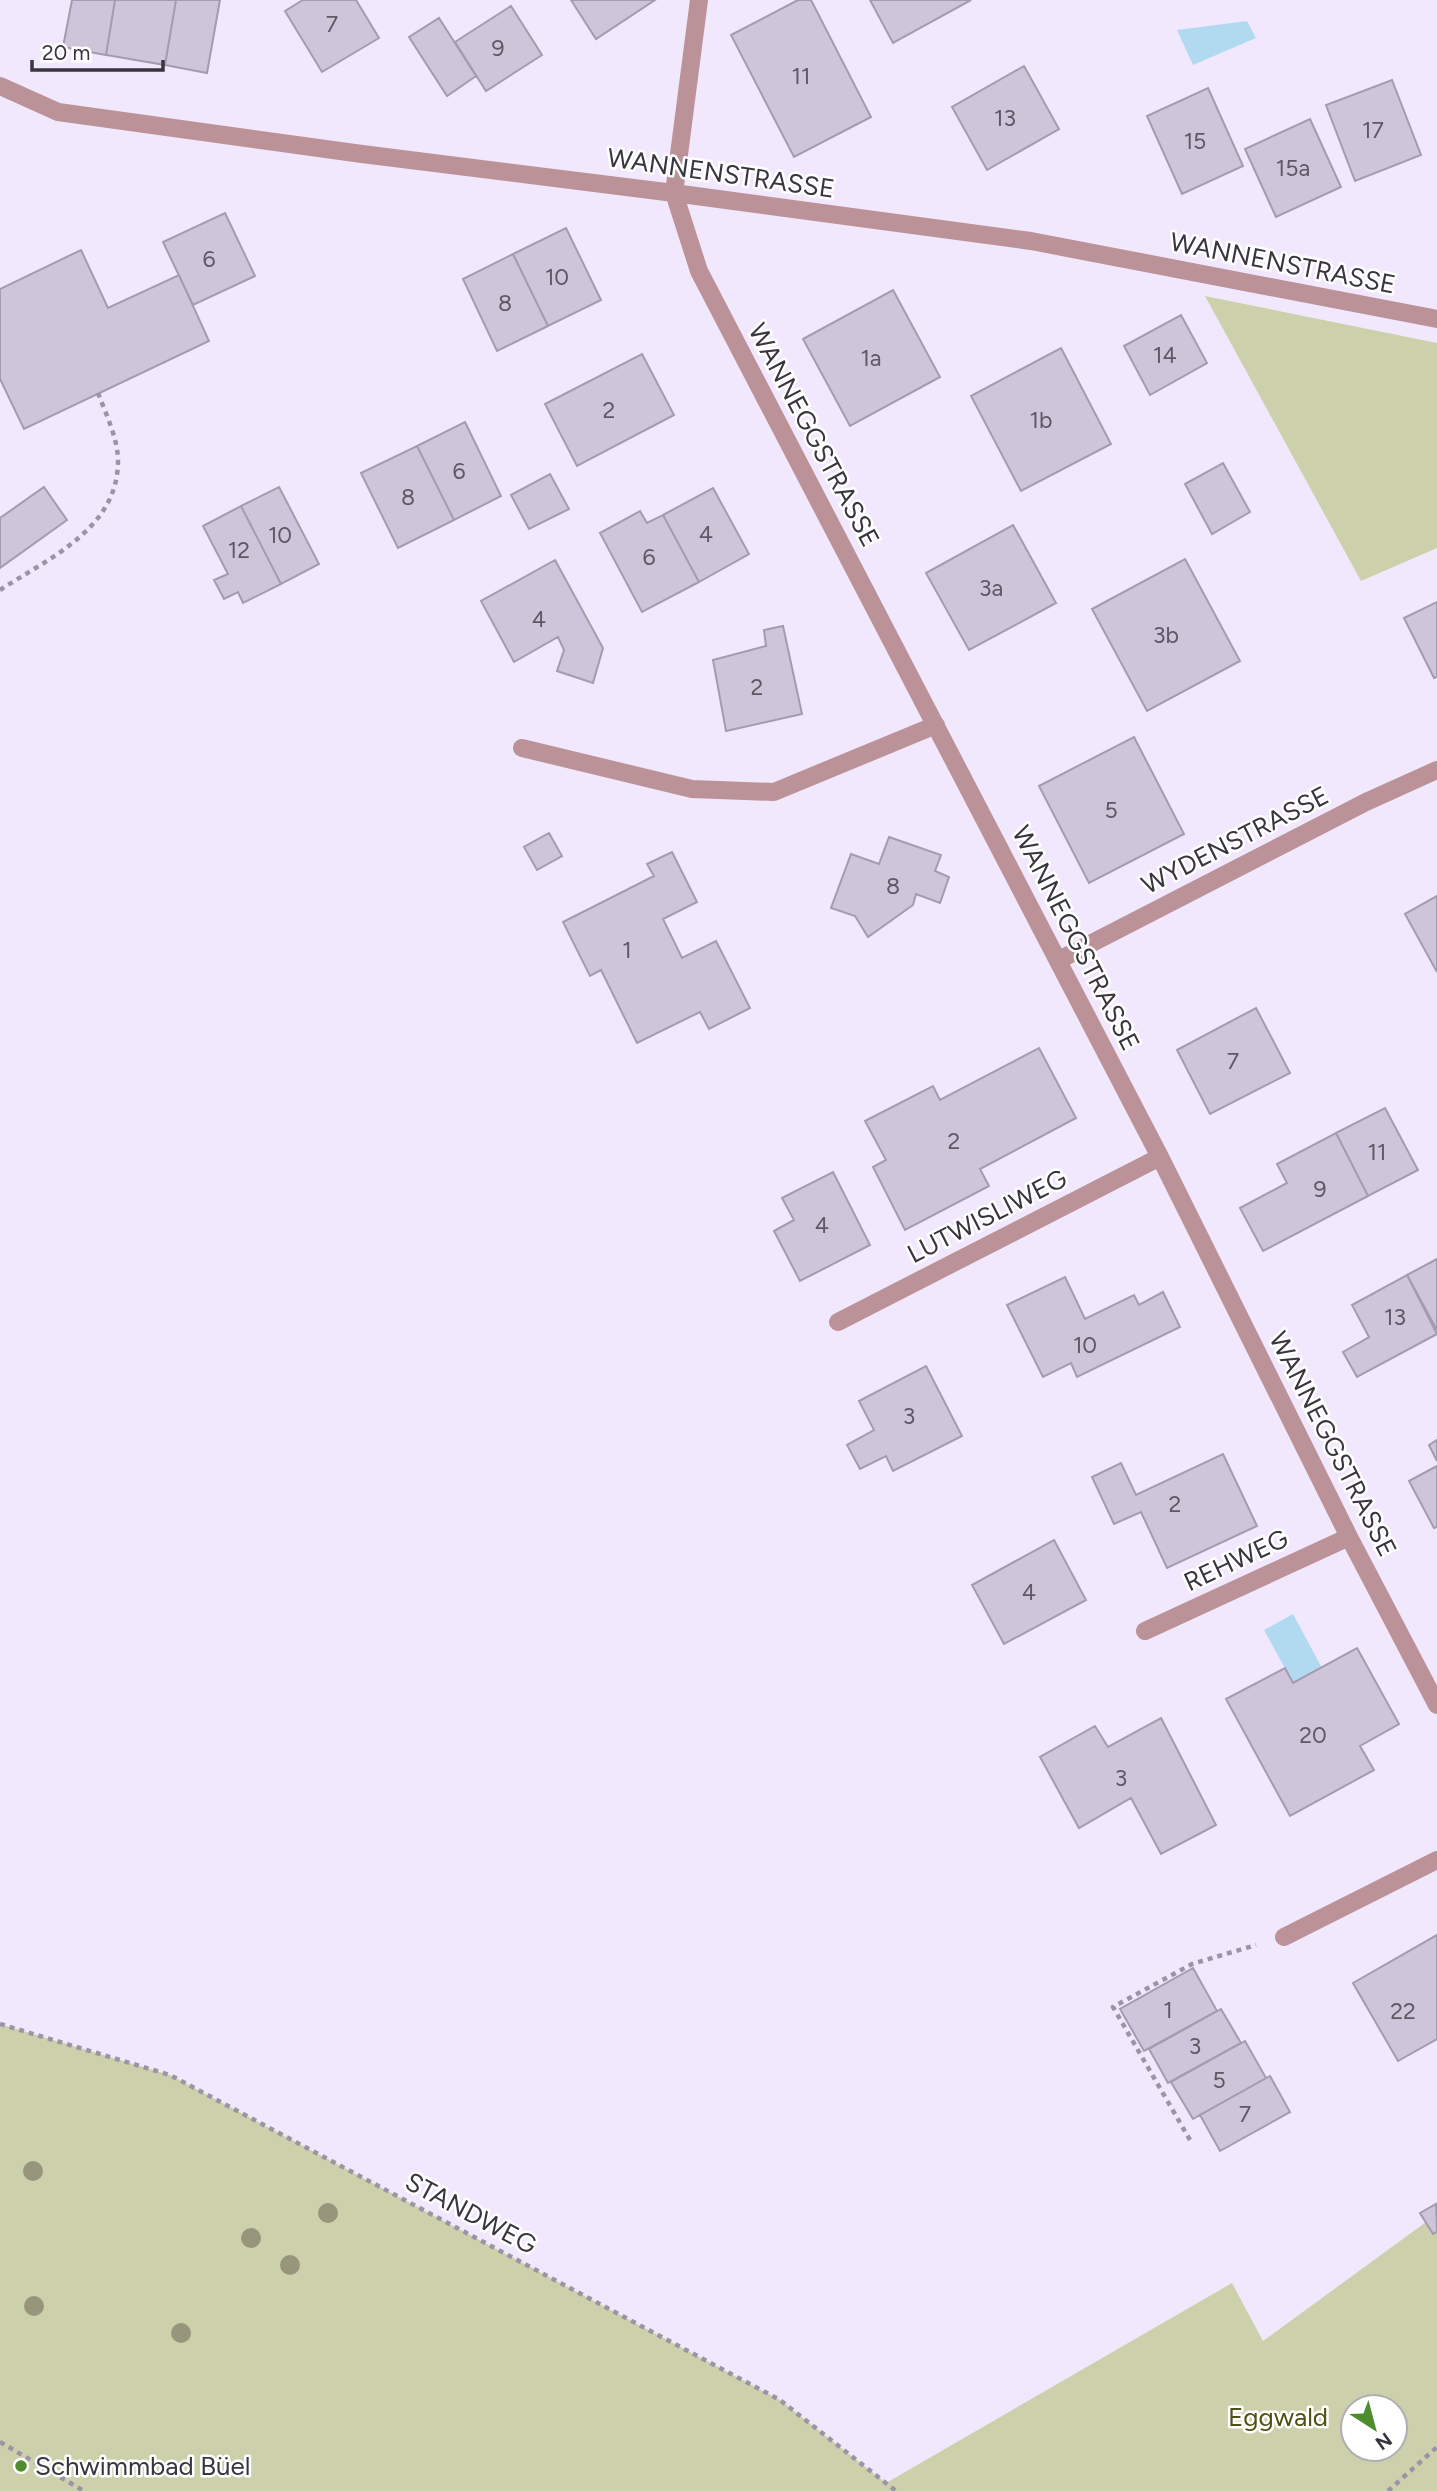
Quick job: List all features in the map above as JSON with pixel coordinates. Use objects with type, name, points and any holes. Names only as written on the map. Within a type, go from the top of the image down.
[{"type":"street","points":[[674,193],[699,0]]},
{"type":"street","name":"WANNENSTRASSE","points":[[0,86],[58,112],[1031,241],[1437,319]]},
{"type":"street","name":"WANNEGGSTRASSE","points":[[674,193],[699,271],[1059,960],[1349,1537],[1437,1705]]},
{"type":"street","points":[[522,748],[692,789],[774,792],[936,725]]},
{"type":"street","name":"WYDENSTRASSE","points":[[1059,960],[1366,802],[1437,770]]},
{"type":"street","name":"LUTWISLIWEG","points":[[838,1322],[1160,1157]]},
{"type":"street","name":"REHWEG","points":[[1145,1631],[1349,1537]]},
{"type":"street","points":[[1284,1937],[1437,1860]]},
{"type":"path","points":[[0,590],[72,543],[90,528],[99,520],[114,491],[118,459],[98,393]]},
{"type":"path","points":[[1190,2140],[1113,2007],[1192,1964],[1284,1937]]},
{"type":"path","name":"STANDWEG","points":[[0,2024],[170,2075],[780,2400],[896,2491]]},
{"type":"path","points":[[0,2442],[84,2491]]},
{"type":"path","points":[[1388,2491],[1437,2447]]},
{"type":"green space","points":[[1205,296],[1437,343],[1437,548],[1361,581]]},
{"type":"green space","name":"Eggwald","points":[[0,2024],[170,2075],[780,2400],[886,2483],[1232,2283],[1263,2341],[1437,2214],[1437,2491],[0,2491]]},
{"type":"water","points":[[1247,21],[1256,38],[1193,65],[1177,30]]},
{"type":"water","points":[[1293,1614],[1322,1668],[1293,1683],[1264,1630]]},
{"type":"building","points":[[72,0],[115,0],[106,55],[63,47]]},
{"type":"building","points":[[115,0],[176,0],[165,65],[106,55]]},
{"type":"building","points":[[176,0],[220,0],[207,73],[165,65]]},
{"type":"building","points":[[303,0],[356,0],[379,38],[322,72],[285,11]]},
{"type":"building","points":[[571,0],[655,0],[596,39]]},
{"type":"building","points":[[798,0],[811,0],[871,117],[794,157],[731,35]]},
{"type":"building","points":[[870,0],[971,0],[893,43]]},
{"type":"building","points":[[511,6],[542,55],[486,91],[455,42]]},
{"type":"building","points":[[439,18],[476,76],[447,96],[409,37]]},
{"type":"building","points":[[1024,66],[1059,129],[987,170],[952,107]]},
{"type":"building","points":[[1392,80],[1421,155],[1355,181],[1326,105]]},
{"type":"building","points":[[1208,88],[1243,166],[1182,194],[1147,116]]},
{"type":"building","points":[[1310,119],[1341,187],[1276,217],[1245,149]]},
{"type":"building","points":[[225,213],[255,276],[193,305],[163,242]]},
{"type":"building","points":[[566,228],[601,300],[548,326],[513,254]]},
{"type":"building","points":[[81,250],[108,308],[179,275],[209,341],[24,429],[0,379],[0,289]]},
{"type":"building","points":[[513,254],[548,326],[497,351],[463,279]]},
{"type":"building","points":[[893,290],[940,377],[850,426],[803,339]]},
{"type":"building","points":[[1181,315],[1207,363],[1150,395],[1124,346]]},
{"type":"building","points":[[1061,348],[1111,444],[1021,491],[971,396]]},
{"type":"building","points":[[642,354],[674,415],[577,466],[545,404]]},
{"type":"building","points":[[465,422],[501,496],[454,520],[417,446]]},
{"type":"building","points":[[417,446],[454,520],[398,548],[361,473]]},
{"type":"building","points":[[1223,463],[1250,512],[1212,534],[1185,484]]},
{"type":"building","points":[[550,474],[569,509],[529,529],[511,495]]},
{"type":"building","points":[[44,487],[67,520],[0,568],[0,518]]},
{"type":"building","points":[[279,487],[319,564],[281,584],[241,506]]},
{"type":"building","points":[[713,488],[749,554],[699,582],[663,515]]},
{"type":"building","points":[[241,506],[281,584],[243,603],[238,592],[224,599],[214,580],[228,574],[203,526]]},
{"type":"building","points":[[640,511],[647,523],[663,515],[699,582],[642,612],[600,533]]},
{"type":"building","points":[[1013,525],[1056,603],[969,650],[926,573]]},
{"type":"building","points":[[1185,559],[1240,661],[1147,711],[1092,609]]},
{"type":"building","points":[[555,560],[603,648],[593,683],[557,671],[564,650],[558,637],[514,662],[481,601]]},
{"type":"building","points":[[1437,602],[1437,677],[1434,678],[1404,618]]},
{"type":"building","points":[[783,626],[802,714],[726,731],[713,660],[766,646],[764,630]]},
{"type":"building","points":[[1134,737],[1184,834],[1089,883],[1039,786]]},
{"type":"building","points":[[549,833],[562,856],[537,870],[524,847]]},
{"type":"building","points":[[889,837],[941,855],[935,871],[949,877],[940,903],[916,894],[913,905],[868,937],[855,916],[831,908],[851,854],[879,864]]},
{"type":"building","points":[[672,852],[697,902],[663,919],[682,958],[716,941],[750,1008],[709,1029],[700,1012],[637,1043],[601,970],[590,976],[563,922],[654,876],[647,864]]},
{"type":"building","points":[[1437,896],[1437,972],[1405,914]]},
{"type":"building","points":[[1256,1008],[1290,1073],[1210,1114],[1177,1050]]},
{"type":"building","points":[[1039,1048],[1076,1118],[980,1169],[989,1186],[905,1230],[873,1167],[886,1160],[865,1121],[933,1086],[940,1100]]},
{"type":"building","points":[[1385,1108],[1418,1170],[1368,1196],[1336,1133]]},
{"type":"building","points":[[1336,1133],[1368,1196],[1263,1251],[1240,1208],[1287,1183],[1277,1164]]},
{"type":"building","points":[[833,1172],[870,1245],[800,1281],[774,1231],[794,1220],[782,1198]]},
{"type":"building","points":[[1437,1259],[1437,1330],[1407,1275]]},
{"type":"building","points":[[1407,1275],[1437,1334],[1357,1377],[1343,1352],[1369,1337],[1352,1305]]},
{"type":"building","points":[[1065,1277],[1085,1319],[1134,1295],[1139,1305],[1163,1292],[1180,1327],[1077,1377],[1071,1363],[1043,1377],[1007,1305]]},
{"type":"building","points":[[926,1366],[962,1436],[893,1471],[886,1456],[860,1469],[847,1445],[874,1430],[859,1401]]},
{"type":"building","points":[[1437,1440],[1437,1461],[1429,1445]]},
{"type":"building","points":[[1223,1454],[1257,1526],[1167,1568],[1141,1512],[1114,1524],[1092,1477],[1121,1463],[1136,1495]]},
{"type":"building","points":[[1437,1466],[1437,1527],[1434,1528],[1409,1481]]},
{"type":"building","points":[[1054,1540],[1086,1600],[1004,1644],[972,1585]]},
{"type":"building","points":[[1357,1648],[1399,1724],[1360,1746],[1374,1770],[1290,1816],[1226,1699],[1285,1668],[1293,1683]]},
{"type":"building","points":[[1161,1718],[1216,1825],[1161,1854],[1131,1798],[1079,1828],[1040,1757],[1095,1726],[1108,1747]]},
{"type":"building","points":[[1437,1935],[1437,2039],[1398,2061],[1353,1983]]},
{"type":"building","points":[[1193,1968],[1217,2011],[1144,2051],[1120,2009]]},
{"type":"building","points":[[1221,2009],[1241,2043],[1168,2083],[1149,2049]]},
{"type":"building","points":[[1245,2041],[1266,2078],[1193,2119],[1171,2082]]},
{"type":"building","points":[[1270,2076],[1290,2112],[1220,2151],[1200,2115]]},
{"type":"building","points":[[1436,2204],[1437,2232],[1433,2234],[1420,2213]]},
{"type":"place","name":"Schwimmbad Büel","points":[[21,2466]]}]
